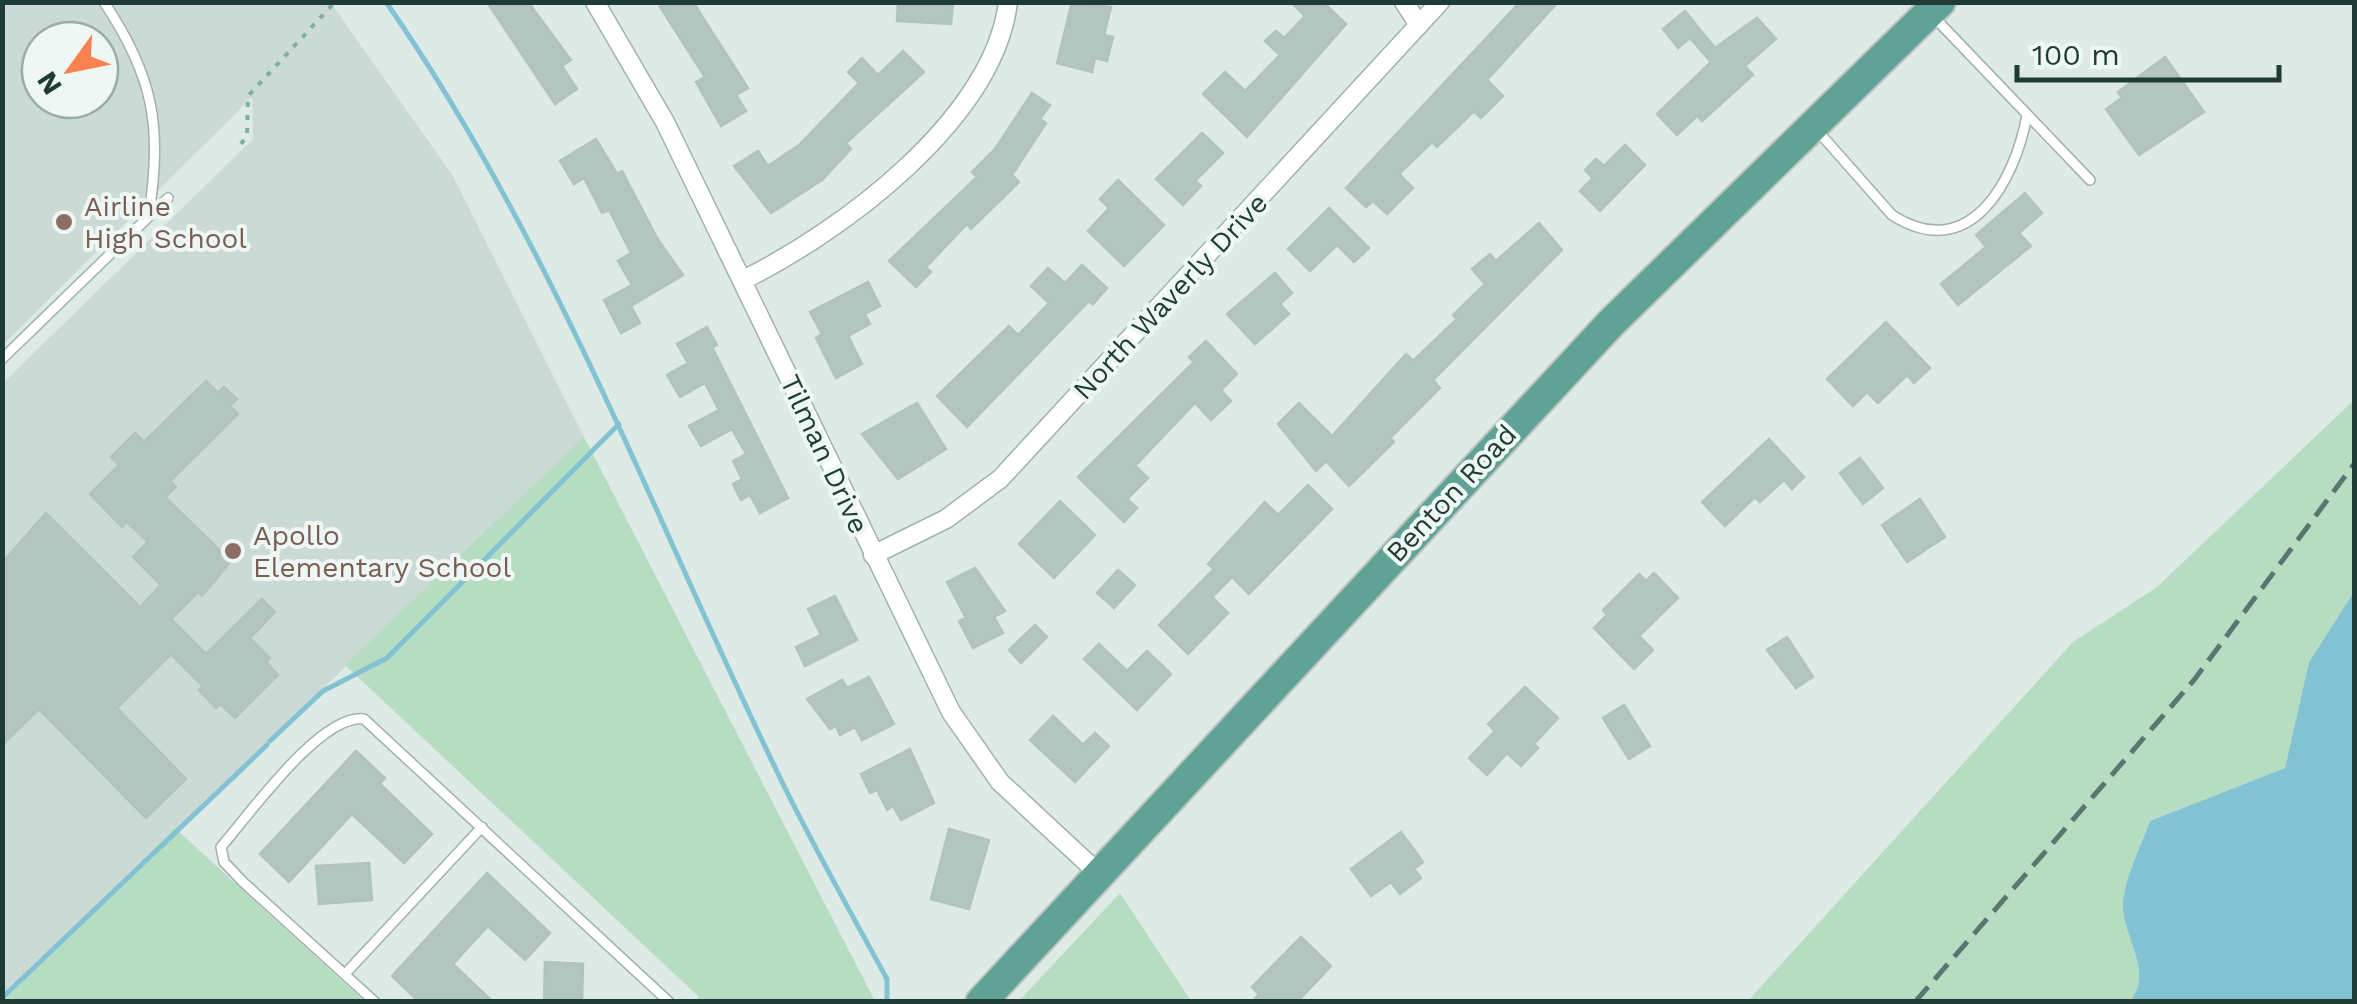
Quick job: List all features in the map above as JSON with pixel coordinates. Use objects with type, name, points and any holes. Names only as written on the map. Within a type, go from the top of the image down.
[{"type":"main road","name":"Benton Road","points":[[981,1002],[1611,323],[1930,6]]},
{"type":"street","name":"Tilman Drive","points":[[595,2],[647,85],[873,555],[967,740],[1022,805],[1098,873]]},
{"type":"street","points":[[742,280],[830,232],[891,181],[982,78],[1004,29],[1008,2]]},
{"type":"street","points":[[1404,2],[1419,25]]},
{"type":"street","name":"North Waverly Drive","points":[[873,555],[946,518],[1000,479],[1440,2]]},
{"type":"lane","points":[[104,2],[138,58],[150,89],[156,167],[149,217]]},
{"type":"lane","points":[[1930,6],[2090,180]]},
{"type":"lane","points":[[1813,125],[1892,215],[1907,225],[1945,230],[1964,224],[1996,195],[2022,146],[2027,114]]},
{"type":"lane","points":[[2,359],[168,198]]},
{"type":"lane","points":[[374,1002],[224,862],[221,847],[293,764],[336,724],[350,717],[364,719],[670,1002]]},
{"type":"lane","points":[[345,974],[482,827]]},
{"type":"path","points":[[241,144],[247,136],[248,96],[335,2]]},
{"type":"shaded area","name":"Apollo Elementary School","points":[[3,3],[331,3],[453,176],[584,437],[3,997],[3,383],[253,139],[252,97],[3,345]]},
{"type":"green space","points":[[2354,400],[2354,592],[2309,662],[2285,768],[2150,821],[2124,894],[2124,916],[2139,978],[2130,1001],[1747,1002],[2073,642],[2157,587]]},
{"type":"green space","points":[[584,437],[875,1001],[696,1001],[699,997],[345,665]]},
{"type":"green space","points":[[175,828],[364,1001],[3,1001]]},
{"type":"green space","points":[[1120,893],[1191,1001],[1019,1001]]},
{"type":"water","points":[[2354,592],[2354,1001],[2130,1001],[2139,978],[2124,915],[2124,893],[2150,821],[2285,768],[2309,662]]},
{"type":"building","points":[[487,2],[528,2],[571,60],[562,66],[577,89],[555,104]]},
{"type":"building","points":[[668,2],[693,2],[748,88],[736,95],[746,111],[721,126],[696,82],[705,77],[660,7]]},
{"type":"building","points":[[898,2],[953,2],[951,24],[897,21]]},
{"type":"building","points":[[1072,2],[1111,7],[1104,35],[1113,37],[1107,61],[1095,58],[1092,72],[1057,63]]},
{"type":"building","points":[[1291,2],[1323,2],[1346,24],[1247,137],[1203,94],[1225,72],[1245,91],[1280,55],[1265,41],[1276,31],[1284,38],[1305,16]]},
{"type":"building","points":[[1520,2],[1558,2],[1487,80],[1503,96],[1481,118],[1474,111],[1437,147],[1432,142],[1399,174],[1413,188],[1387,214],[1373,201],[1366,207],[1346,188]]},
{"type":"building","points":[[1685,11],[1715,48],[1757,18],[1776,39],[1745,66],[1753,75],[1702,121],[1697,116],[1677,135],[1657,114],[1711,62],[1690,38],[1678,48],[1663,29]]},
{"type":"building","points":[[903,51],[924,72],[846,143],[851,149],[822,180],[771,213],[734,166],[758,151],[768,166],[799,145],[859,83],[848,72],[862,58],[878,75]]},
{"type":"building","points":[[2165,57],[2204,112],[2139,155],[2106,109],[2122,98],[2118,92]]},
{"type":"building","points":[[1032,93],[1050,105],[1040,119],[1046,123],[1012,175],[1019,182],[971,229],[967,224],[926,267],[931,272],[916,287],[889,261],[977,177],[972,172],[995,149]]},
{"type":"building","points":[[1202,133],[1223,153],[1195,181],[1201,186],[1183,205],[1156,179]]},
{"type":"building","points":[[596,139],[617,174],[622,171],[657,238],[683,275],[631,306],[640,323],[621,333],[604,300],[632,285],[618,261],[631,253],[609,210],[602,213],[584,178],[574,184],[560,161]]},
{"type":"building","points":[[1625,145],[1645,165],[1600,211],[1580,191],[1593,178],[1585,170],[1596,159],[1604,166]]},
{"type":"building","points":[[1118,180],[1164,225],[1124,266],[1088,231],[1109,208],[1100,199]]},
{"type":"building","points":[[2025,193],[2042,213],[2019,233],[2031,246],[1958,305],[1941,284],[1986,247],[1976,235]]},
{"type":"building","points":[[1329,208],[1369,248],[1354,262],[1337,245],[1310,271],[1288,249]]},
{"type":"building","points":[[1539,223],[1562,250],[1433,380],[1440,388],[1390,438],[1394,442],[1349,486],[1326,461],[1316,471],[1278,424],[1299,403],[1332,436],[1406,354],[1413,361],[1457,319],[1453,315],[1485,284],[1472,269],[1490,254],[1496,261]]},
{"type":"building","points":[[1082,265],[1107,288],[1093,304],[1089,301],[967,427],[937,396],[1009,326],[1018,335],[1049,303],[1031,286],[1048,268],[1065,283]]},
{"type":"building","points":[[1275,273],[1292,293],[1280,304],[1289,314],[1255,344],[1227,314]]},
{"type":"building","points":[[868,282],[880,306],[865,314],[870,324],[848,336],[862,364],[836,378],[816,338],[822,334],[810,312]]},
{"type":"building","points":[[1886,322],[1930,368],[1914,383],[1907,375],[1878,403],[1867,392],[1853,406],[1827,379]]},
{"type":"building","points":[[707,327],[717,345],[712,347],[788,498],[760,513],[750,495],[741,500],[733,484],[742,479],[733,461],[746,454],[732,429],[701,446],[689,426],[719,410],[705,383],[680,397],[667,375],[688,363],[677,344]]},
{"type":"building","points":[[1206,341],[1237,374],[1221,390],[1231,401],[1211,420],[1195,403],[1135,466],[1148,478],[1127,499],[1137,508],[1124,522],[1078,477],[1194,362],[1189,357]]},
{"type":"building","points":[[206,381],[218,393],[224,387],[237,399],[230,406],[238,414],[170,481],[176,487],[165,497],[231,561],[202,596],[198,592],[171,619],[206,654],[262,599],[275,612],[250,638],[270,658],[266,662],[278,675],[235,718],[221,704],[216,708],[199,690],[203,686],[171,654],[117,708],[186,779],[146,818],[39,709],[2,745],[2,563],[46,513],[140,607],[161,585],[133,557],[148,542],[127,522],[122,527],[90,494],[119,465],[111,457],[135,433],[144,442]]},
{"type":"building","points":[[917,403],[946,449],[898,479],[862,434]]},
{"type":"building","points":[[1769,439],[1804,477],[1792,489],[1784,480],[1760,502],[1755,497],[1725,526],[1702,502]]},
{"type":"building","points":[[1860,458],[1883,488],[1863,504],[1840,473]]},
{"type":"building","points":[[1308,485],[1332,509],[1249,594],[1232,577],[1212,597],[1228,613],[1188,654],[1159,625],[1214,569],[1208,564],[1265,502],[1278,515]]},
{"type":"building","points":[[1920,499],[1945,537],[1907,562],[1882,525]]},
{"type":"building","points":[[1060,501],[1095,535],[1054,578],[1019,544]]},
{"type":"building","points":[[975,568],[1005,611],[994,617],[1003,633],[973,648],[959,621],[966,618],[947,582]]},
{"type":"building","points":[[1118,570],[1135,585],[1114,608],[1097,593]]},
{"type":"building","points":[[1654,573],[1678,598],[1639,636],[1653,650],[1634,669],[1594,628],[1607,615],[1603,610],[1639,574],[1646,581]]},
{"type":"building","points":[[835,596],[857,640],[805,666],[796,647],[821,635],[808,609]]},
{"type":"building","points":[[1035,625],[1047,637],[1021,663],[1009,650]]},
{"type":"building","points":[[1787,637],[1813,677],[1796,688],[1767,650]]},
{"type":"building","points":[[1099,644],[1127,671],[1147,651],[1171,674],[1137,710],[1084,659]]},
{"type":"building","points":[[869,677],[894,724],[862,740],[855,727],[840,735],[836,726],[830,729],[807,699],[842,680],[847,688]]},
{"type":"building","points":[[1525,687],[1558,718],[1534,744],[1538,748],[1521,766],[1507,753],[1487,775],[1469,758],[1495,731],[1488,724]]},
{"type":"building","points":[[1624,705],[1650,746],[1629,759],[1603,718]]},
{"type":"building","points":[[1053,716],[1083,745],[1095,733],[1109,746],[1075,782],[1030,740]]},
{"type":"building","points":[[910,749],[934,803],[901,820],[893,806],[887,810],[877,790],[870,793],[861,774]]},
{"type":"building","points":[[356,751],[385,778],[380,784],[432,834],[404,863],[352,814],[289,882],[260,854]]},
{"type":"building","points":[[949,829],[989,840],[969,909],[931,899]]},
{"type":"building","points":[[1401,832],[1423,862],[1414,869],[1421,878],[1400,894],[1391,882],[1371,896],[1351,869]]},
{"type":"building","points":[[369,863],[372,900],[319,904],[316,866]]},
{"type":"building","points":[[487,873],[550,933],[525,960],[488,926],[453,964],[493,1002],[419,1002],[392,976]]},
{"type":"building","points":[[1301,937],[1331,966],[1297,1002],[1252,1002],[1259,994],[1252,987]]},
{"type":"building","points":[[545,962],[583,964],[582,1002],[544,1002]]},
{"type":"waterway","points":[[386,2],[446,95],[552,287],[784,786],[887,979],[887,1002]]},
{"type":"waterway","points":[[270,741],[323,691],[387,658],[619,424]]},
{"type":"waterway","points":[[2,998],[267,745]]},
{"type":"railway","points":[[1915,1002],[2194,680],[2354,464]]},
{"type":"place","name":"Airline High School","points":[[64,222]]},
{"type":"place","name":"Apollo Elementary School","points":[[233,551]]}]
